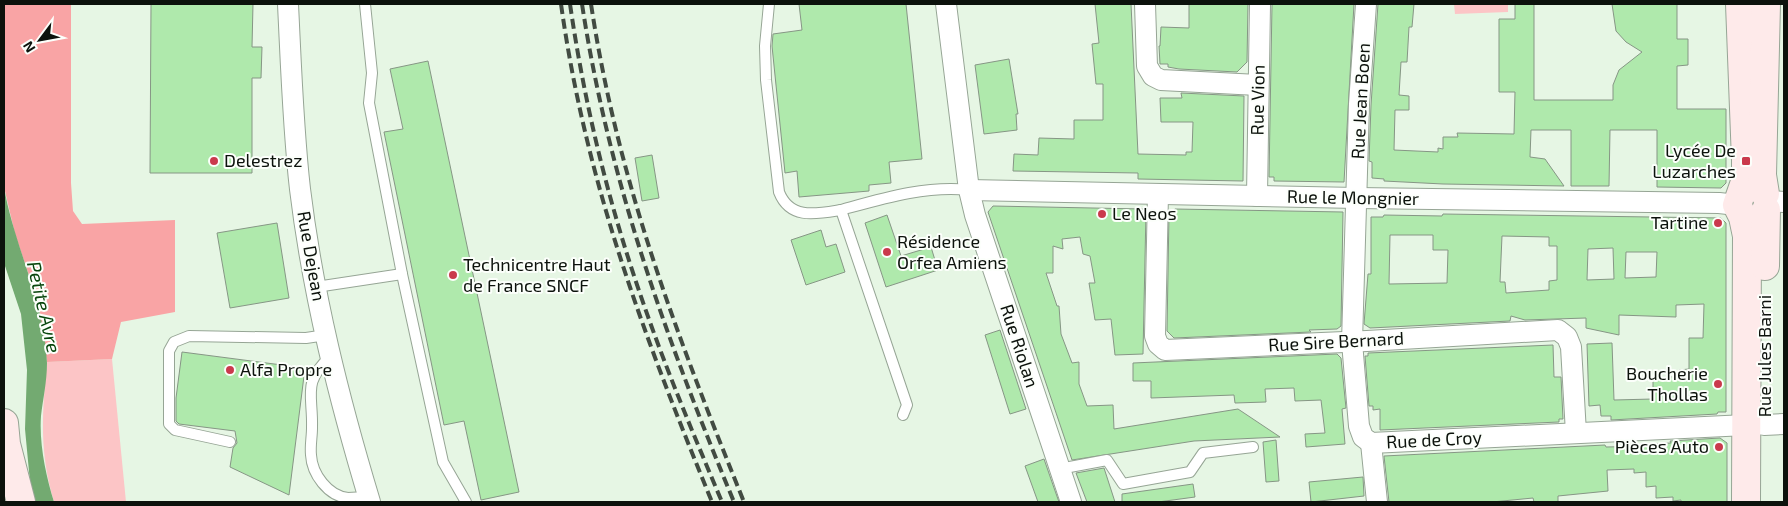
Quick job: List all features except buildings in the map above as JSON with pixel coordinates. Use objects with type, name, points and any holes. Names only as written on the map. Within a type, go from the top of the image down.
[{"type":"main road","name":"Rue Jules Barni","points":[[1740,4],[1746,179],[1757,203]]},
{"type":"main road","name":"Rue Jules Barni","points":[[1764,502],[1765,425],[1747,236],[1757,203],[1762,174],[1766,4]]},
{"type":"main road","points":[[4,423],[6,444],[21,502]]},
{"type":"main road","name":"Rue Jules Barni","points":[[1746,502],[1765,425]]},
{"type":"street","name":"Rue Dejean","points":[[288,4],[300,187],[316,287],[334,381],[369,499]]},
{"type":"street","name":"Rue Riolan","points":[[946,4],[969,190],[1071,502]]},
{"type":"street","points":[[1145,4],[1147,66],[1152,76],[1161,80],[1258,85]]},
{"type":"street","name":"Rue Vion","points":[[1257,196],[1260,4]]},
{"type":"street","name":"Rue Jean Boen","points":[[1357,198],[1359,104],[1366,4]]},
{"type":"street","name":"Rue le Mongnier","points":[[969,190],[1357,198],[1757,203]]},
{"type":"street","name":"Rue Sire Bernard","points":[[1158,194],[1156,336],[1158,344],[1165,350],[1352,342],[1558,330],[1568,336],[1570,347],[1576,433]]},
{"type":"street","name":"Rue de Croy","points":[[1357,198],[1352,342],[1359,426],[1363,437],[1371,444],[1765,425]]},
{"type":"street","points":[[1371,444],[1377,502]]},
{"type":"lane","points":[[365,4],[372,73],[369,103],[402,274],[443,462],[466,502]]},
{"type":"lane","points":[[769,4],[765,46],[766,80],[778,192],[788,207],[794,212],[818,214],[885,198],[946,188],[969,190]]},
{"type":"lane","points":[[1747,4],[1748,45],[1755,98],[1757,203],[1755,502]]},
{"type":"lane","points":[[841,210],[907,405],[903,415]]},
{"type":"lane","points":[[316,287],[402,274]]},
{"type":"lane","points":[[230,442],[175,430],[169,424],[169,351],[174,342],[189,336],[306,338],[326,335]]},
{"type":"lane","points":[[330,357],[316,370],[311,385],[311,454],[313,469],[323,484],[339,495],[348,498],[369,499]]},
{"type":"lane","points":[[1059,469],[1107,460],[1123,484],[1190,472],[1203,454],[1253,446]]},
{"type":"shaded area","points":[[4,4],[71,4],[71,183],[73,211],[82,224],[175,220],[175,312],[121,322],[112,359],[47,362],[38,302],[15,234],[4,187]]},
{"type":"shaded area","points":[[1454,4],[1508,4],[1508,12],[1455,14]]},
{"type":"shaded area","points":[[4,187],[41,318],[45,340],[47,370],[41,416],[41,438],[46,471],[54,502],[35,502],[30,482],[25,429],[27,370],[21,314],[4,263]]},
{"type":"shaded area","points":[[112,359],[126,502],[54,502],[46,466],[43,432],[47,362]]},
{"type":"railway","points":[[561,4],[572,70],[586,134],[620,258],[663,379],[712,502]]},
{"type":"railway","points":[[570,4],[591,120],[610,196],[632,271],[663,357],[722,502]]},
{"type":"railway","points":[[582,4],[593,69],[624,196],[663,319],[685,380],[734,502]]},
{"type":"railway","points":[[591,4],[617,134],[652,258],[673,318],[744,502]]},
{"type":"place","name":"Delestrez","points":[[214,161]]},
{"type":"place","name":"Lycée De Luzarches","points":[[1746,161]]},
{"type":"place","name":"Le Neos","points":[[1102,214]]},
{"type":"place","name":"Tartine","points":[[1718,223]]},
{"type":"place","name":"Résidence Orfea Amiens","points":[[887,252]]},
{"type":"place","name":"Technicentre Haut de France SNCF","points":[[453,275]]},
{"type":"place","name":"Alfa Propre","points":[[230,370]]},
{"type":"place","name":"Boucherie Thollas","points":[[1718,384]]},
{"type":"place","name":"Pièces Auto","points":[[1719,447]]},
{"type":"water label","name":"Petite Avre","points":[[44,307]]}]
